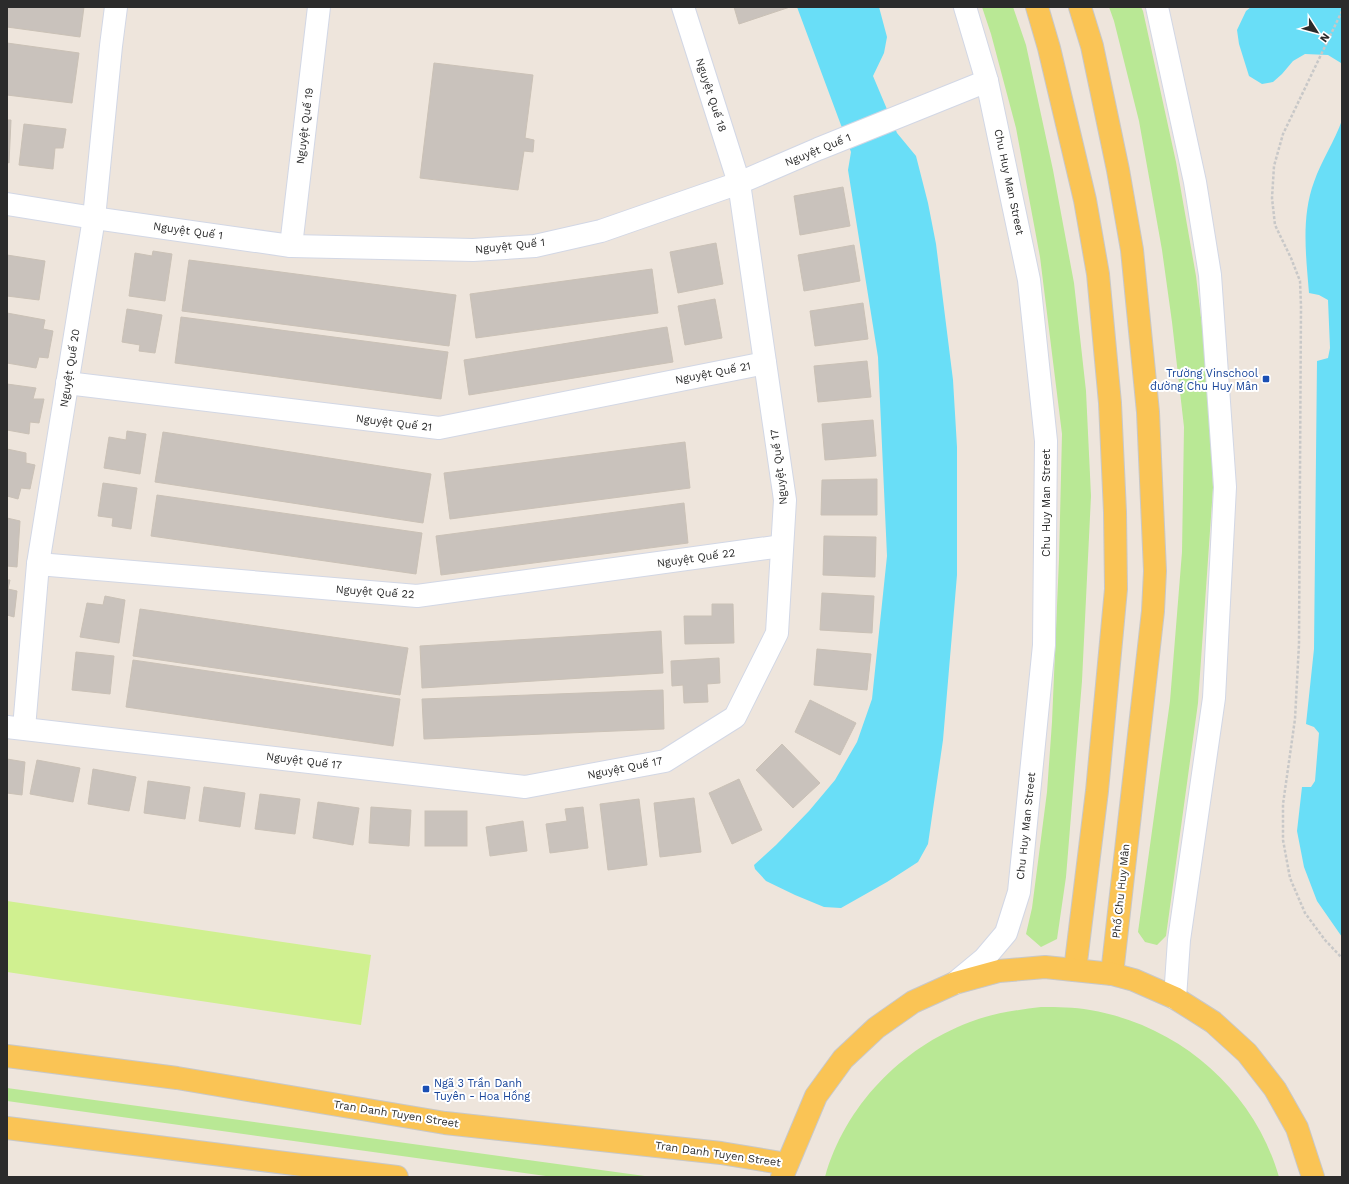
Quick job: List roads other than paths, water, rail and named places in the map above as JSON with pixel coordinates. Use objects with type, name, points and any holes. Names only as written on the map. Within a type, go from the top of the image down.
[{"type":"main road","points":[[1037,7],[1049,48],[1085,200],[1098,274],[1110,403],[1115,512],[1116,589],[1097,791],[1075,970]]},
{"type":"main road","points":[[1080,7],[1092,46],[1117,162],[1132,250],[1148,412],[1155,571],[1153,611],[1112,974]]},
{"type":"main road","points":[[784,1170],[816,1096],[843,1059],[876,1028],[913,1002],[955,983],[999,971],[1045,967],[1112,974],[1134,980],[1175,998],[1213,1022],[1247,1053],[1275,1088],[1297,1128],[1313,1177]]},
{"type":"main road","name":"Tran Danh Tuyen Street","points":[[7,1056],[177,1078],[445,1123],[721,1153],[784,1170]]},
{"type":"main road","points":[[7,1128],[397,1177]]},
{"type":"street","name":"Nguyệt Quế 20","points":[[15,727],[38,564],[94,218],[116,7]]},
{"type":"street","name":"Nguyệt Quế 19","points":[[291,246],[319,7]]},
{"type":"street","name":"Nguyệt Quế 18","points":[[683,7],[739,183]]},
{"type":"street","name":"Chu Huy Man Street","points":[[955,983],[984,959],[1006,933],[1019,892],[1044,645],[1046,441],[1029,280],[988,81],[965,7]]},
{"type":"street","points":[[1157,7],[1195,182],[1210,275],[1225,487],[1214,698],[1179,940],[1175,998]]},
{"type":"street","name":"Nguyệt Quế 1","points":[[7,204],[291,246],[473,250],[535,246],[601,231],[739,183],[818,149],[988,81]]},
{"type":"street","name":"Nguyệt Quế 17","points":[[15,727],[525,787],[665,761],[735,717],[777,633],[785,500],[739,183]]},
{"type":"street","name":"Nguyệt Quế 21","points":[[67,383],[439,428],[765,363]]},
{"type":"street","name":"Nguyệt Quế 22","points":[[38,564],[417,596],[782,546]]},
{"type":"water","points":[[797,7],[879,7],[887,37],[884,53],[873,76],[897,133],[916,156],[928,203],[936,244],[953,380],[957,447],[957,575],[943,740],[928,844],[918,862],[887,882],[841,908],[824,907],[766,881],[755,869],[754,865],[809,811],[835,780],[857,742],[872,699],[887,556],[878,357],[848,170],[851,152]]},
{"type":"water","points":[[1251,7],[1342,7],[1342,66],[1341,63],[1328,55],[1305,54],[1293,61],[1273,82],[1262,84],[1249,76],[1239,44],[1237,30],[1246,11]]},
{"type":"water","points":[[1342,120],[1342,937],[1317,901],[1304,867],[1297,831],[1302,787],[1311,787],[1315,781],[1319,733],[1314,727],[1306,724],[1314,649],[1317,361],[1328,358],[1330,348],[1328,300],[1319,295],[1309,293],[1306,223],[1307,209],[1314,182]]},
{"type":"place","name":"Trường Vinschool đường Chu Huy Mân","points":[[1266,379]]},
{"type":"place","name":"Ngã 3 Trần Danh Tuyên - Hoa Hồng","points":[[426,1089]]}]
